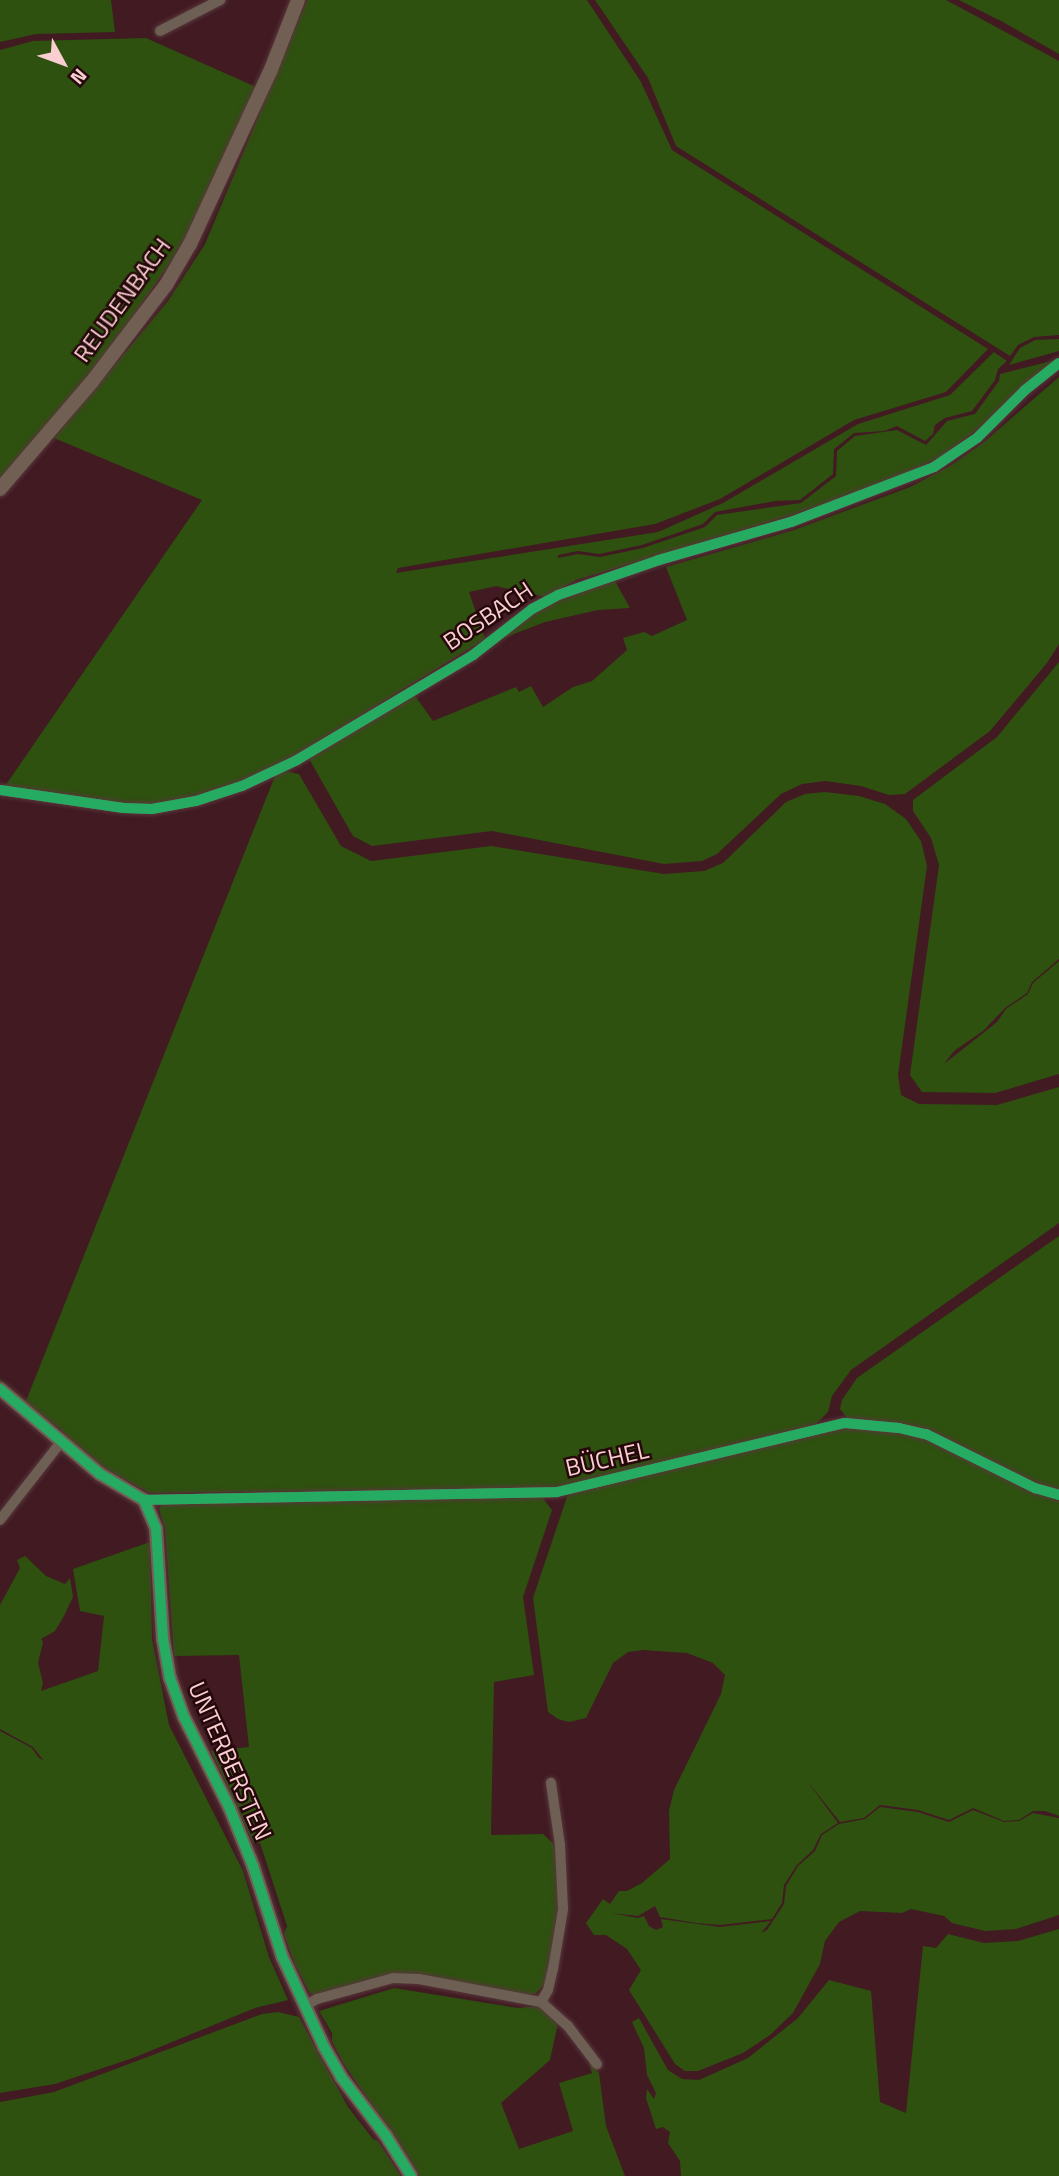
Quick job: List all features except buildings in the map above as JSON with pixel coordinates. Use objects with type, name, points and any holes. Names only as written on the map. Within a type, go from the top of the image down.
[{"type":"street","points":[[160,31],[220,0]]},
{"type":"street","name":"REUDENBACH","points":[[0,489],[91,383],[166,285],[196,232],[270,72],[298,0]]},
{"type":"street","name":"BOSBACH","points":[[0,790],[124,808],[152,808],[196,801],[242,786],[296,760],[473,655],[532,609],[558,595],[659,559],[791,523],[934,467],[977,438],[1025,390],[1059,363]]},
{"type":"street","points":[[0,1389],[100,1474],[144,1500]]},
{"type":"street","name":"BÜCHEL","points":[[144,1500],[557,1492],[845,1423],[899,1428],[926,1434],[1035,1488],[1059,1495]]},
{"type":"street","points":[[0,1520],[61,1442]]},
{"type":"street","name":"UNTERBERSTEN","points":[[144,1500],[156,1528],[163,1639],[170,1678],[184,1717],[245,1845],[282,1956],[304,2006],[341,2077],[386,2136],[411,2176]]},
{"type":"street","points":[[541,2002],[553,1969],[563,1909],[560,1845],[551,1783]]},
{"type":"street","points":[[304,2006],[317,1999],[393,1978],[419,1979],[541,2002],[568,2026],[597,2064]]},
{"type":"green space","points":[[0,0],[111,0],[115,32],[36,34],[0,42]]},
{"type":"green space","points":[[307,0],[587,0],[641,82],[672,150],[988,349],[946,392],[854,420],[720,499],[655,524],[398,568],[396,573],[658,532],[723,503],[858,424],[950,395],[994,352],[1007,361],[998,369],[995,380],[972,411],[945,418],[935,425],[933,434],[925,441],[897,426],[884,431],[854,433],[834,449],[833,474],[800,500],[775,501],[715,512],[703,524],[642,545],[599,554],[578,551],[558,555],[558,558],[578,554],[600,557],[643,548],[705,527],[717,515],[801,503],[836,476],[837,451],[855,436],[897,430],[926,445],[947,421],[975,414],[999,381],[1000,374],[1055,360],[973,433],[943,455],[906,474],[789,516],[576,580],[545,597],[496,586],[469,592],[485,639],[281,764],[244,781],[176,801],[151,804],[122,804],[3,789],[202,500],[54,438],[168,301],[205,244]]},
{"type":"green space","points":[[595,0],[946,0],[1059,61],[1059,335],[1034,337],[1018,345],[1010,356],[676,146],[648,78]]},
{"type":"green space","points":[[959,0],[1059,0],[1059,54],[1003,22]]},
{"type":"green space","points":[[146,38],[256,87],[208,198],[173,259],[81,391],[0,482],[0,50],[33,41]]},
{"type":"green space","points":[[1059,339],[1059,351],[1009,365],[1020,348],[1035,340]]},
{"type":"green space","points":[[1059,377],[1059,644],[1047,663],[990,731],[905,794],[889,795],[861,786],[825,781],[802,784],[781,794],[717,854],[702,861],[664,864],[492,831],[372,846],[353,836],[308,757],[413,693],[433,721],[516,687],[519,692],[531,686],[543,707],[573,687],[592,681],[627,650],[623,638],[644,632],[652,636],[687,620],[666,567],[794,530],[910,487],[950,466],[983,443]]},
{"type":"green space","points":[[615,581],[630,608],[598,610],[545,622],[498,640],[535,613],[560,600]]},
{"type":"green space","points":[[1059,662],[1059,959],[1032,982],[1027,993],[1005,1008],[983,1031],[954,1051],[944,1064],[997,1022],[1006,1009],[1028,994],[1033,983],[1059,961],[1059,1074],[995,1093],[922,1092],[910,1075],[939,865],[931,838],[913,811],[913,800],[997,737]]},
{"type":"green space","points":[[285,771],[299,774],[341,846],[371,861],[491,846],[664,874],[704,871],[723,863],[786,802],[805,794],[825,792],[859,796],[885,804],[906,819],[921,841],[927,866],[898,1075],[901,1095],[919,1104],[997,1105],[1059,1087],[1059,1223],[851,1370],[832,1396],[828,1412],[816,1424],[735,1446],[558,1487],[511,1489],[150,1493],[106,1470],[71,1442],[61,1430],[0,1384],[0,1379],[26,1401],[275,776]]},
{"type":"green space","points":[[1059,1236],[1059,1491],[1018,1475],[927,1430],[901,1423],[847,1418],[840,1409],[842,1400],[857,1378]]},
{"type":"green space","points":[[840,1427],[899,1431],[925,1438],[1059,1499],[1059,1816],[1045,1811],[1033,1811],[1019,1820],[1004,1821],[973,1808],[949,1820],[918,1810],[880,1805],[864,1818],[840,1822],[807,1781],[838,1823],[821,1834],[813,1850],[797,1865],[784,1885],[782,1903],[772,1919],[720,1925],[696,1923],[660,1917],[655,1906],[638,1916],[611,1913],[638,1918],[644,1916],[649,1926],[656,1930],[663,1927],[661,1919],[720,1927],[771,1921],[761,1933],[767,1930],[784,1904],[786,1886],[798,1866],[815,1851],[822,1835],[839,1824],[865,1819],[880,1807],[918,1812],[949,1822],[973,1810],[1004,1822],[1019,1821],[1033,1813],[1059,1818],[1059,1915],[1016,1929],[985,1931],[952,1923],[944,1916],[911,1909],[902,1913],[860,1911],[839,1922],[825,1941],[820,1964],[793,2013],[770,2035],[743,2053],[698,2071],[685,2071],[675,2064],[629,1990],[641,1970],[627,1949],[606,1935],[594,1935],[586,1923],[603,1899],[610,1904],[619,1891],[627,1891],[642,1883],[670,1859],[669,1811],[674,1790],[721,1694],[725,1675],[713,1663],[687,1653],[643,1650],[628,1652],[613,1663],[586,1718],[569,1722],[558,1719],[548,1712],[533,1598],[568,1494]]},
{"type":"green space","points":[[542,1497],[552,1510],[523,1597],[534,1675],[494,1682],[491,1835],[543,1834],[557,1847],[558,1906],[546,1983],[535,1994],[526,1994],[415,1974],[392,1973],[315,1995],[310,1993],[295,1965],[284,1934],[287,1926],[260,1843],[253,1843],[211,1751],[249,1747],[239,1655],[174,1656],[165,1529],[159,1509],[163,1502]]},
{"type":"green space","points":[[150,1542],[152,1639],[169,1725],[243,1871],[269,1957],[288,2000],[255,2008],[133,2058],[55,2084],[0,2093],[0,1731],[32,1748],[44,1761],[33,1747],[0,1729],[0,1605],[20,1568],[17,1560],[25,1556],[46,1576],[65,1584],[70,1578],[73,1597],[64,1616],[55,1631],[41,1639],[43,1642],[38,1663],[43,1683],[41,1691],[98,1671],[104,1616],[80,1611],[73,1569]]},
{"type":"green space","points":[[1059,1929],[1059,2176],[681,2176],[680,2161],[668,2143],[670,2132],[663,2127],[656,2129],[646,2098],[647,2089],[654,2099],[656,2093],[647,2075],[644,2048],[632,2022],[639,2018],[668,2070],[682,2079],[699,2080],[748,2058],[798,2018],[829,1980],[871,1991],[880,2102],[906,2113],[923,1946],[936,1948],[948,1934],[984,1943],[1018,1941]]},
{"type":"green space","points":[[394,1988],[518,2008],[538,2006],[548,2013],[558,2023],[550,2060],[501,2103],[519,2149],[573,2131],[559,2083],[592,2073],[587,2056],[599,2073],[606,2126],[625,2176],[419,2176],[342,2061],[332,2041],[332,2033],[319,2011]]},
{"type":"green space","points":[[278,2012],[299,2017],[348,2107],[373,2139],[378,2141],[401,2176],[0,2176],[0,2102],[54,2092],[262,2014]]},
{"type":"cycle path","points":[[0,790],[124,808],[152,809],[196,801],[242,786],[297,760],[473,655],[532,609],[558,595],[659,560],[791,522],[934,467],[977,438],[1025,390],[1059,363]]},
{"type":"cycle path","points":[[0,1389],[100,1474],[144,1500],[156,1528],[163,1639],[170,1678],[184,1717],[230,1809],[253,1866],[282,1956],[324,2047],[341,2077],[386,2136],[411,2176]]},
{"type":"cycle path","points":[[144,1500],[557,1492],[845,1423],[899,1428],[926,1434],[1035,1488],[1059,1495]]}]
